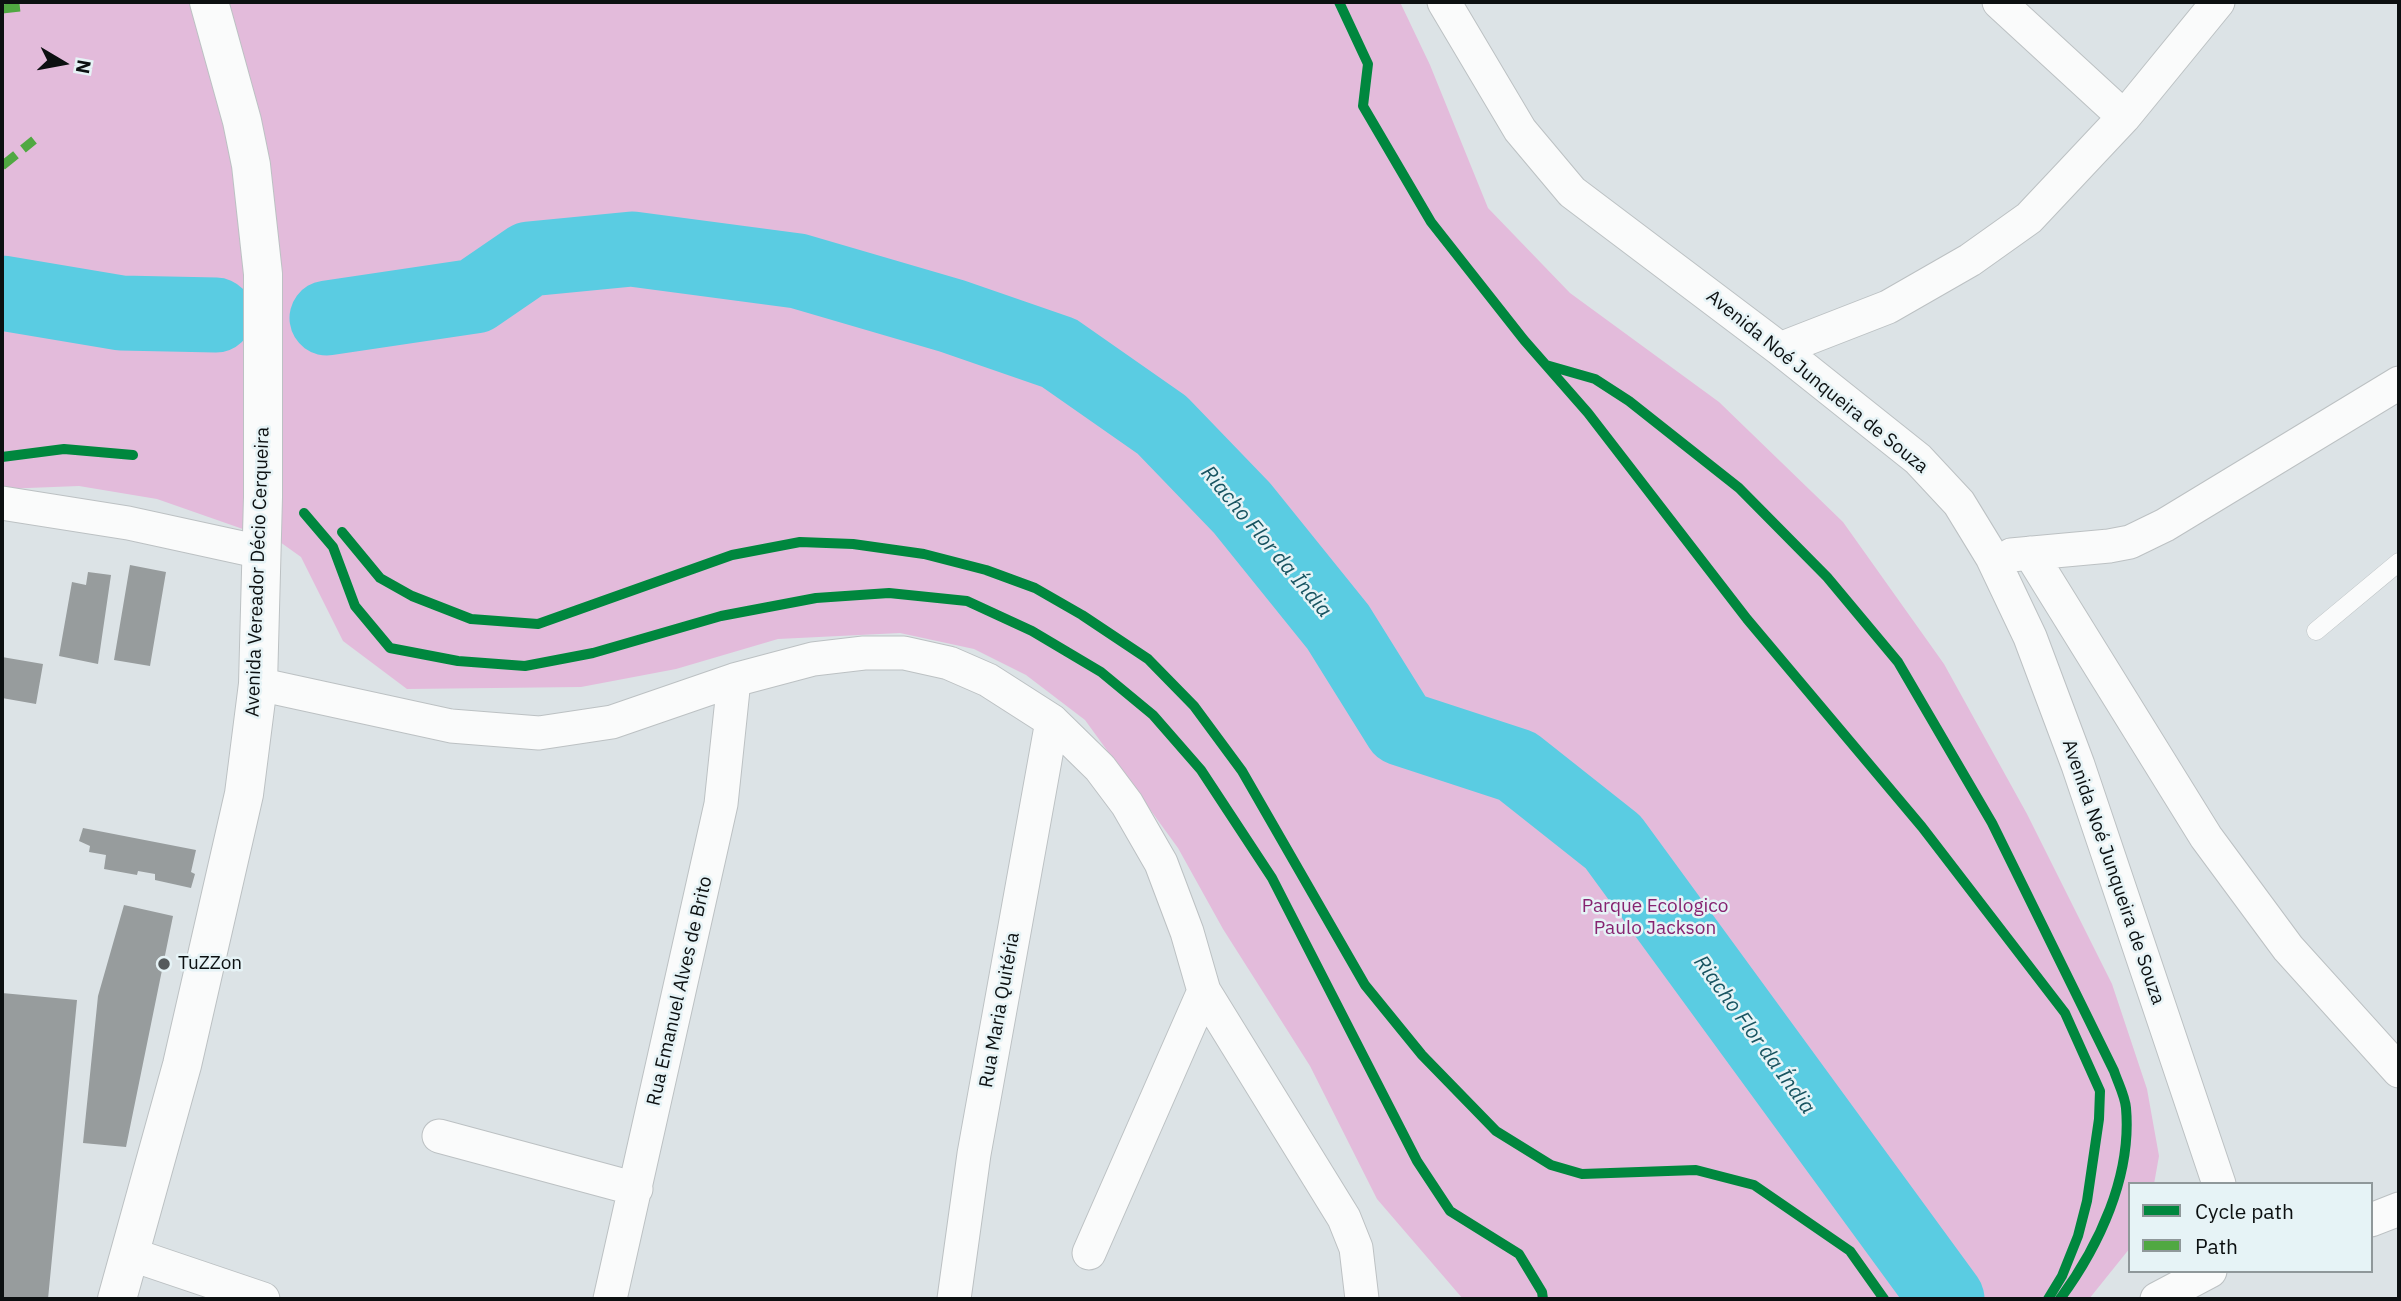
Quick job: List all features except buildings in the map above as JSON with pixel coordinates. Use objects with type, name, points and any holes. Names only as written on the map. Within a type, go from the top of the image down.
[{"type":"street","name":"Avenida Vereador Décio Cerqueira","points":[[117,1299],[182,1065],[244,794],[258,684],[263,274],[251,166],[242,121],[209,2]]},
{"type":"street","name":"Avenida Noé Junqueira de Souza","points":[[1444,2],[1520,130],[1572,192],[1780,349],[1918,459],[1959,503],[1992,557],[2030,636],[2078,765],[2217,1182]]},
{"type":"street","points":[[1998,2],[2123,117]]},
{"type":"street","points":[[1780,349],[1888,307],[1970,260],[2029,218],[2123,117],[2218,2]]},
{"type":"street","points":[[1992,557],[2130,542],[2165,525],[2399,383]]},
{"type":"street","points":[[2,503],[128,523],[261,552]]},
{"type":"street","points":[[2030,553],[2206,836],[2288,948],[2399,1071]]},
{"type":"street","points":[[258,684],[451,726],[538,733],[612,722],[734,680],[813,659],[864,653],[904,653],[949,663],[988,680],[1052,721],[1100,768],[1127,804],[1161,863],[1187,932],[1204,991],[1344,1218],[1356,1248],[1362,1299]]},
{"type":"street","name":"Rua Emanuel Alves de Brito","points":[[610,1299],[721,804],[734,680]]},
{"type":"street","name":"Rua Maria Quitéria","points":[[954,1299],[974,1154],[1052,721]]},
{"type":"street","points":[[1089,1253],[1204,991]]},
{"type":"street","points":[[439,1136],[636,1189]]},
{"type":"street","points":[[2373,1219],[2399,1209]]},
{"type":"street","points":[[130,1254],[263,1299]]},
{"type":"street","points":[[2169,1297],[2207,1273]]},
{"type":"lane","points":[[2316,631],[2399,562]]},
{"type":"green space","name":"Parque Ecologico Paulo Jackson","points":[[2,2],[1400,2],[1430,65],[1488,208],[1570,293],[1719,402],[1843,522],[1944,664],[2027,814],[2112,984],[2147,1089],[2159,1156],[2154,1182],[2128,1182],[2128,1250],[2089,1299],[1463,1299],[1377,1199],[1310,1066],[1223,929],[1178,848],[1085,720],[1026,675],[974,649],[900,633],[778,639],[676,669],[581,687],[407,689],[343,641],[301,557],[280,542],[157,499],[79,486],[2,489]]},
{"type":"waterway","name":"Riacho Flor da Índia","points":[[327,318],[475,296],[529,259],[632,249],[798,271],[952,316],[1059,353],[1162,425],[1242,508],[1338,627],[1401,728],[1517,766],[1613,842],[1947,1299]]},
{"type":"waterway","name":"Riacho Flor da Índia","points":[[2,293],[121,313],[216,315]]},
{"type":"marked path","points":[[2,9],[28,6]]},
{"type":"marked path","points":[[2,166],[34,140]]},
{"type":"cycle path","points":[[1339,2],[1368,64],[1363,106],[1431,222],[1524,340],[1588,413],[1747,619],[1922,827],[2065,1013],[2100,1091],[2099,1119],[2087,1201],[2078,1236],[2062,1276],[2048,1299]]},
{"type":"cycle path","points":[[1546,365],[1595,379],[1629,401],[1739,488],[1827,577],[1898,662],[1992,823],[2114,1071],[2125,1103],[2124,1159],[2110,1209],[2088,1256],[2060,1299]]},
{"type":"cycle path","points":[[2,457],[64,449],[133,455]]},
{"type":"cycle path","points":[[304,513],[333,547],[355,606],[390,648],[458,661],[525,666],[593,653],[721,616],[816,598],[889,593],[967,601],[1032,631],[1101,672],[1153,715],[1201,770],[1272,878],[1417,1161],[1450,1211],[1519,1254],[1542,1292],[1543,1299]]},
{"type":"cycle path","points":[[342,532],[380,578],[412,596],[471,619],[538,624],[732,555],[800,542],[853,544],[924,554],[986,570],[1035,588],[1082,615],[1148,659],[1194,706],[1242,771],[1365,985],[1422,1055],[1496,1131],[1551,1165],[1582,1174],[1696,1170],[1754,1185],[1850,1251],[1884,1299]]},
{"type":"place","name":"TuZZon","points":[[164,964]]}]
